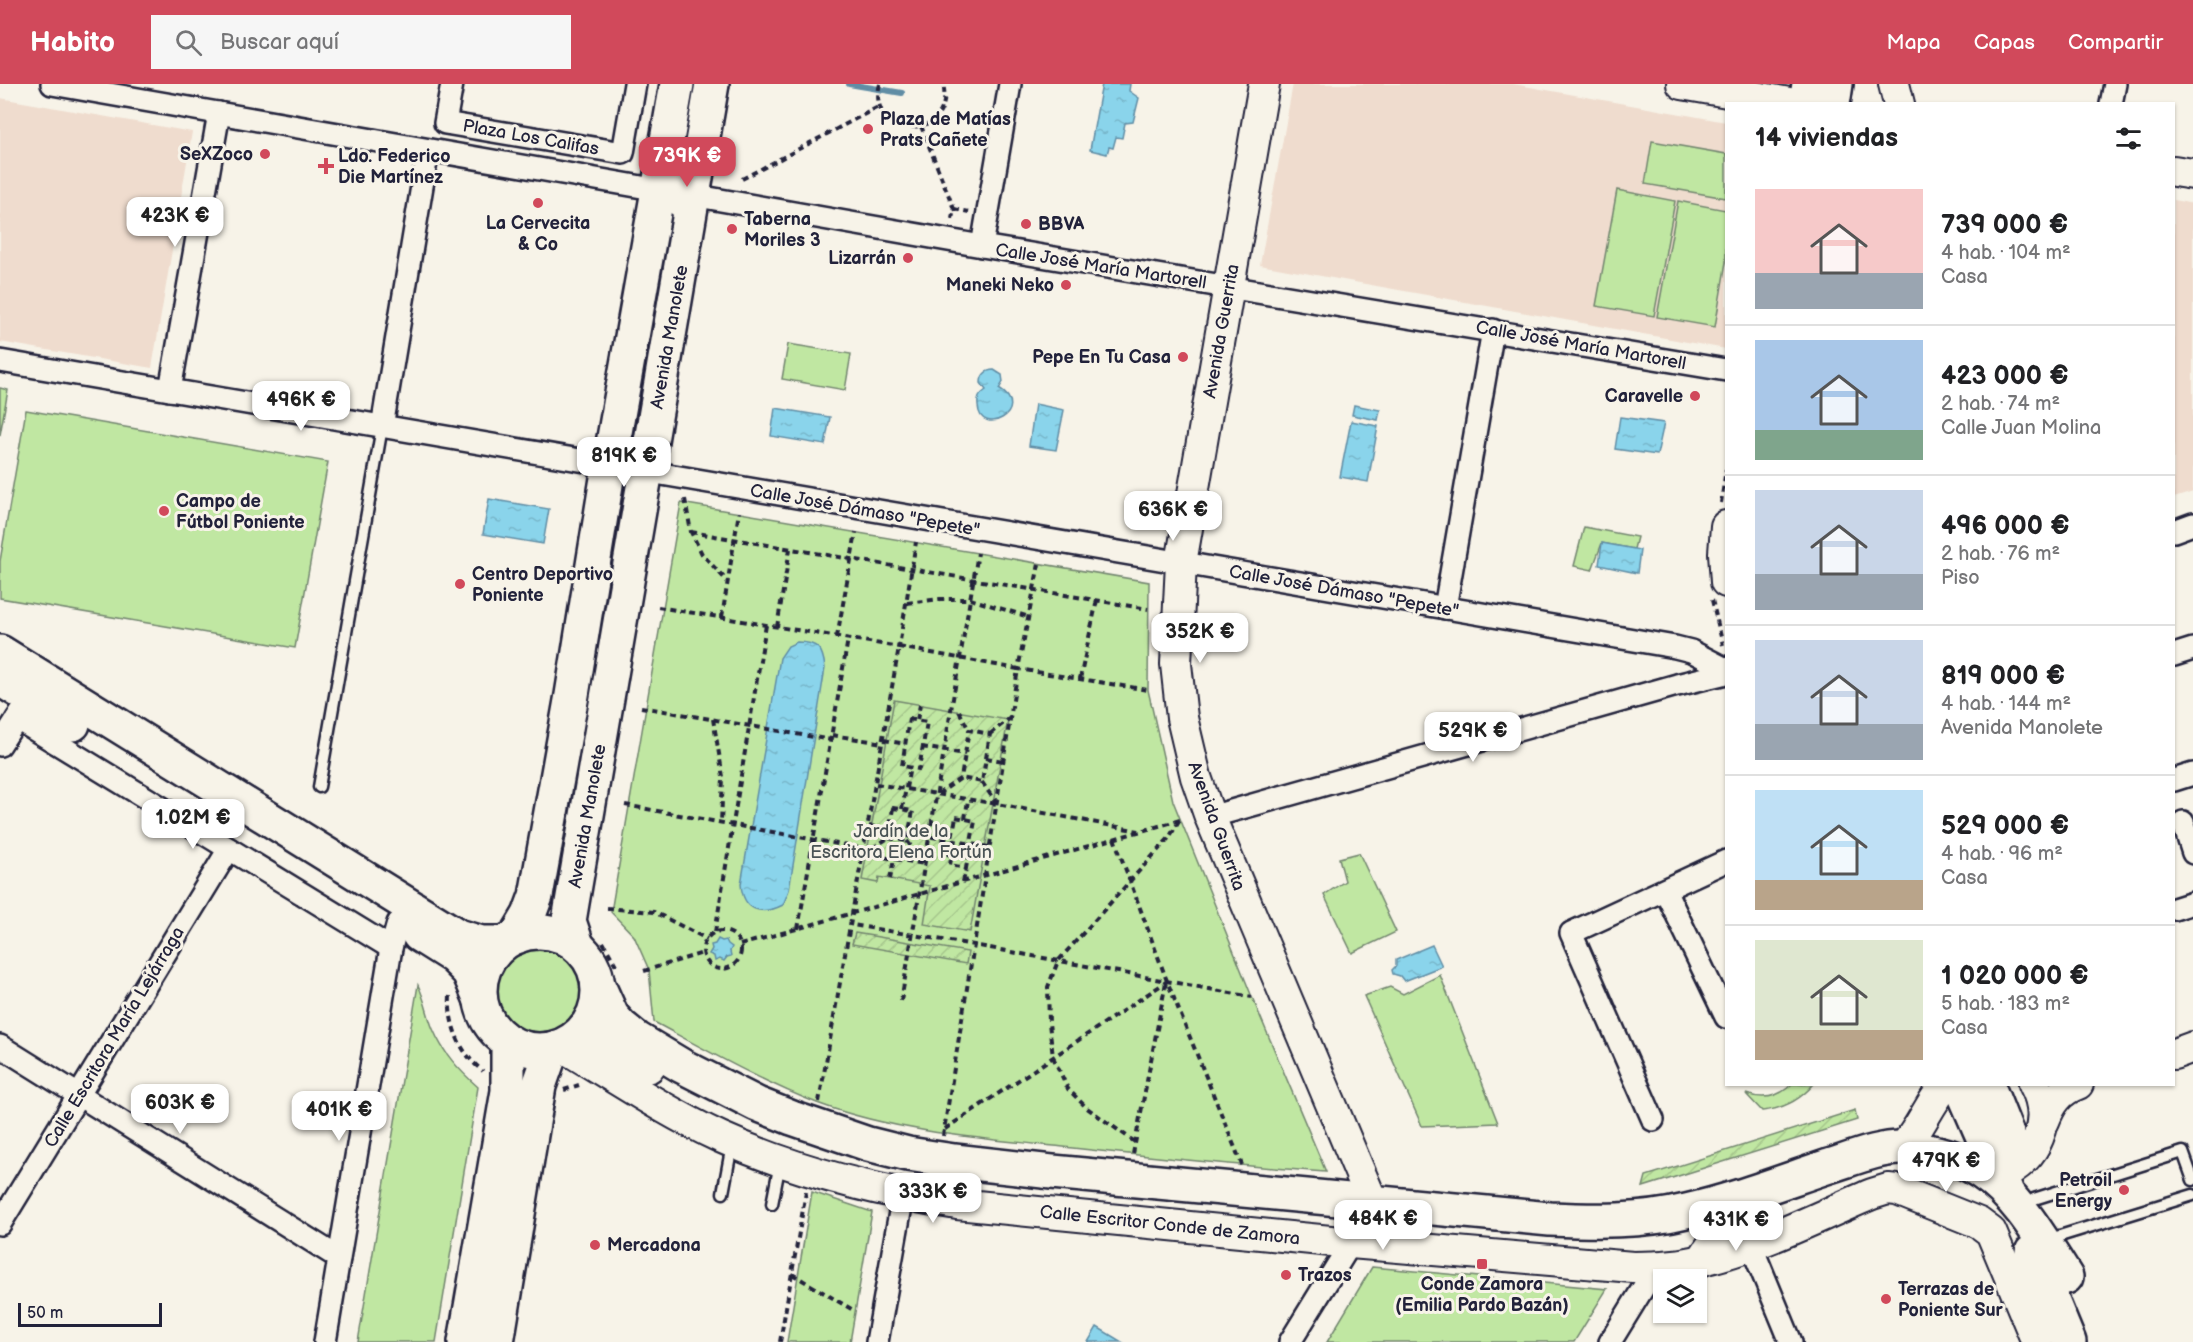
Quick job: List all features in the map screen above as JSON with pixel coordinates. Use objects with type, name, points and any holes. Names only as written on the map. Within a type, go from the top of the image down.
[{"type":"main road","name":"Avenida Manolete","points":[[510,940],[529,915],[536,896],[677,84]]},
{"type":"main road","name":"Avenida Manolete","points":[[588,941],[569,921],[712,84]]},
{"type":"main road","points":[[1806,102],[1809,84]]},
{"type":"main road","points":[[1833,102],[1836,84]]},
{"type":"main road","points":[[14,683],[458,936],[482,943],[510,940],[531,932],[547,932],[588,941],[587,956],[595,970],[608,980],[593,1017],[584,1031],[562,1046],[539,1086],[496,1342]]},
{"type":"main road","points":[[14,683],[394,936],[454,957],[469,972],[465,995]]},
{"type":"main road","points":[[465,995],[480,982],[484,968],[493,954],[510,940]]},
{"type":"main road","name":"Calle Escritor Conde de Zamora","points":[[608,980],[612,1016],[621,1026],[666,1057],[757,1104],[868,1144],[931,1158],[1379,1211],[1536,1234],[1610,1237],[1656,1232],[1731,1217],[1895,1157]]},
{"type":"main road","points":[[465,995],[484,1015],[494,1031],[508,1042],[530,1050],[562,1046]]},
{"type":"main road","points":[[465,1342],[508,1091],[508,1042]]},
{"type":"main road","name":"Calle Escritor Conde de Zamora","points":[[562,1046],[610,1045],[755,1122],[822,1148],[904,1169],[1009,1185],[1379,1211],[1613,1220],[1645,1218],[1712,1205],[1859,1156],[1895,1157]]},
{"type":"main road","points":[[1987,1086],[2026,1247],[2068,1342]]},
{"type":"main road","points":[[1942,1088],[2010,1182],[2027,1217],[2066,1277],[2090,1342]]},
{"type":"main road","points":[[1895,1157],[1944,1155],[2010,1182]]},
{"type":"main road","points":[[1895,1157],[1965,1184],[1990,1200],[2026,1247],[2066,1277]]},
{"type":"street","name":"Calle José María Martorell","points":[[52,84],[428,150],[661,180],[691,205],[982,246],[1725,370]]},
{"type":"street","name":"Plaza Los Califas","points":[[452,84],[445,123],[623,153],[635,84]]},
{"type":"street","points":[[982,246],[1010,84]]},
{"type":"street","name":"Avenida Guerrita","points":[[1264,84],[1181,563],[1176,664],[1182,718],[1196,777],[1210,816],[1379,1211]]},
{"type":"street","points":[[1682,84],[1784,102]]},
{"type":"street","points":[[1894,84],[1898,102]]},
{"type":"street","points":[[2111,102],[2115,84]]},
{"type":"street","points":[[170,390],[219,113]]},
{"type":"street","points":[[382,427],[428,150]]},
{"type":"street","points":[[2175,171],[2193,174]]},
{"type":"street","points":[[1445,608],[1493,330]]},
{"type":"street","name":"Calle José Dámaso \"Pepete\"","points":[[0,361],[1675,647],[1691,651],[1725,670]]},
{"type":"street","points":[[2175,531],[2193,524]]},
{"type":"street","points":[[1725,540],[1725,568]]},
{"type":"street","points":[[2175,655],[2193,649]]},
{"type":"street","points":[[1691,651],[1717,653],[1725,651]]},
{"type":"street","points":[[1210,816],[1725,671]]},
{"type":"street","points":[[0,745],[14,683],[229,849],[394,936],[325,1342]]},
{"type":"street","points":[[2175,780],[2193,774]]},
{"type":"street","points":[[2183,822],[2193,853]]},
{"type":"street","name":"Calle Escritora María Lejárraga","points":[[0,1224],[229,849]]},
{"type":"street","points":[[1653,1120],[1570,933],[1725,861]]},
{"type":"street","points":[[1665,890],[1725,1015]]},
{"type":"street","points":[[2175,909],[2193,903]]},
{"type":"street","points":[[0,1046],[339,1258]]},
{"type":"street","name":"Calle Escritor Conde de Zamora","points":[[562,1046],[665,1107],[733,1142],[840,1179],[903,1195],[957,1204],[1351,1243],[1602,1265],[1656,1267],[1701,1261],[1751,1245],[1888,1189],[1897,1190],[1979,1223],[1988,1228],[1993,1235],[2026,1247],[2037,1342]]},
{"type":"street","points":[[2175,1054],[2193,1047]]},
{"type":"street","points":[[2035,1086],[2043,1105],[2044,1121]]},
{"type":"street","points":[[2010,1182],[2038,1139],[2052,1102],[2064,1086]]},
{"type":"street","points":[[1895,1157],[1924,1120],[1942,1088]]},
{"type":"street","points":[[877,1342],[903,1195]]},
{"type":"street","points":[[1379,1211],[1413,1248]]},
{"type":"street","points":[[1701,1261],[1731,1217]]},
{"type":"street","points":[[1290,1342],[1351,1243]]},
{"type":"street","points":[[1751,1245],[1791,1342]]},
{"type":"street","points":[[1610,1342],[1656,1267]]},
{"type":"lane","points":[[319,788],[382,427]]},
{"type":"lane","points":[[723,1193],[733,1142]]},
{"type":"lane","points":[[2010,1182],[2183,1152],[2193,1180]]},
{"type":"lane","points":[[772,1204],[781,1160]]},
{"type":"lane","points":[[2026,1247],[2193,1195]]},
{"type":"path","points":[[880,84],[878,96],[880,106],[886,116],[905,128],[921,126],[936,117],[945,97],[943,84]]},
{"type":"path","points":[[742,179],[880,106]]},
{"type":"path","points":[[921,126],[954,209],[952,219]]},
{"type":"path","points":[[954,209],[969,212]]},
{"type":"path","points":[[685,499],[692,532],[702,554],[728,582]]},
{"type":"path","points":[[722,617],[739,512]]},
{"type":"path","points":[[692,532],[1148,609]]},
{"type":"path","points":[[837,637],[856,532]]},
{"type":"path","points":[[818,1107],[852,925],[916,542]]},
{"type":"path","points":[[777,627],[790,549]]},
{"type":"path","points":[[901,1002],[978,553]]},
{"type":"path","points":[[943,1138],[1018,669],[1039,564]]},
{"type":"path","points":[[906,603],[940,598],[970,599],[1029,617]]},
{"type":"path","points":[[1080,679],[1097,600]]},
{"type":"path","points":[[658,607],[1148,690]]},
{"type":"path","points":[[715,932],[728,932],[738,939],[739,957],[732,966],[714,967],[709,964],[704,954],[704,947],[707,939],[715,932],[766,625]]},
{"type":"path","points":[[798,929],[848,639]]},
{"type":"path","points":[[917,720],[920,705]]},
{"type":"path","points":[[641,707],[814,737],[905,744]]},
{"type":"path","points":[[937,795],[961,778],[969,730],[959,711]]},
{"type":"path","points":[[997,804],[982,782],[990,734],[1010,718]]},
{"type":"path","points":[[713,719],[723,777],[721,823]]},
{"type":"path","points":[[909,719],[927,722],[919,769],[902,766],[905,744],[909,719]]},
{"type":"path","points":[[969,730],[990,734]]},
{"type":"path","points":[[922,747],[966,754]]},
{"type":"path","points":[[986,758],[1003,760]]},
{"type":"path","points":[[903,809],[910,767]]},
{"type":"path","points":[[961,778],[982,782]]},
{"type":"path","points":[[876,784],[1140,831]]},
{"type":"path","points":[[965,819],[968,800]]},
{"type":"path","points":[[625,805],[814,839],[894,859],[925,864]]},
{"type":"path","points":[[888,838],[893,807],[912,811],[907,841],[925,864]]},
{"type":"path","points":[[963,882],[966,868],[970,844],[975,821],[956,817],[948,858],[951,859],[950,865],[966,868]]},
{"type":"path","points":[[740,945],[1180,820],[1168,838],[1058,961],[1048,987],[1048,1023],[1053,1057],[1068,1089],[1087,1108],[1135,1142]]},
{"type":"path","points":[[869,826],[989,847]]},
{"type":"path","points":[[864,852],[888,838],[907,841]]},
{"type":"path","points":[[1114,838],[1167,981],[1245,1171]]},
{"type":"path","points":[[890,879],[898,840]]},
{"type":"path","points":[[607,908],[654,912],[707,939]]},
{"type":"path","points":[[852,925],[913,934],[1252,997]]},
{"type":"path","points":[[588,941],[609,950],[608,980]]},
{"type":"path","points":[[644,971],[704,954]]},
{"type":"path","points":[[944,1129],[1167,981]]},
{"type":"path","points":[[1132,1159],[1167,981]]},
{"type":"path","points":[[465,995],[449,1006],[456,1036],[475,1065],[487,1074]]},
{"type":"path","points":[[561,1091],[587,1082]]},
{"type":"path","points":[[780,1342],[807,1187]]},
{"type":"path","points":[[791,1274],[853,1310]]},
{"type":"shaded area","points":[[1293,84],[1513,84],[1725,122],[1725,349],[1260,265]]},
{"type":"shaded area","points":[[0,98],[192,132],[152,368],[0,342]]},
{"type":"shaded area","points":[[2175,200],[2193,204],[2193,492],[2175,498]]},
{"type":"green space","points":[[1652,141],[1725,154],[1725,198],[1645,184]]},
{"type":"green space","points":[[1617,190],[1675,201],[1654,316],[1596,306]]},
{"type":"green space","points":[[1678,201],[1725,210],[1725,268],[1715,327],[1657,317]]},
{"type":"green space","points":[[662,227],[675,229],[640,434],[627,432]]},
{"type":"green space","points":[[788,344],[851,354],[845,390],[782,379]]},
{"type":"green space","points":[[0,388],[8,390],[0,435]]},
{"type":"green space","name":"Campo de Fútbol Poniente","points":[[26,410],[328,462],[295,648],[0,598],[0,561]]},
{"type":"green space","name":"Jardín de la Escritora Elena Fortún","points":[[681,503],[1149,582],[1148,690],[1173,801],[1326,1172],[994,1140],[905,1127],[846,1113],[817,1103],[735,1065],[654,1022],[649,970],[634,936],[611,912]]},
{"type":"green space","points":[[1584,527],[1637,537],[1634,549],[1602,543],[1592,570],[1574,566]]},
{"type":"green space","points":[[894,700],[1008,720],[970,932],[924,924],[930,886],[879,877],[878,883],[862,880]]},
{"type":"green space","points":[[1359,853],[1396,932],[1352,953],[1324,895],[1345,881],[1339,858]]},
{"type":"green space","points":[[855,933],[968,952],[966,964],[852,944]]},
{"type":"green space","points":[[531,950],[547,950],[563,957],[574,968],[581,984],[578,1008],[569,1022],[547,1034],[531,1034],[515,1027],[504,1016],[497,1000],[497,984],[504,968],[515,957]]},
{"type":"green space","points":[[1440,975],[1498,1123],[1422,1126],[1364,996],[1390,987],[1403,994]]},
{"type":"green space","points":[[418,985],[437,1038],[458,1068],[478,1087],[436,1342],[358,1342]]},
{"type":"green space","points":[[1790,1086],[1812,1086],[1790,1103],[1762,1111],[1746,1094],[1770,1097]]},
{"type":"green space","points":[[1855,1110],[1857,1120],[1643,1187],[1646,1176]]},
{"type":"green space","points":[[812,1192],[872,1212],[850,1342],[787,1342]]},
{"type":"green space","points":[[1372,1267],[1607,1289],[1574,1342],[1327,1342]]},
{"type":"water","points":[[1102,84],[1130,84],[1129,91],[1139,98],[1133,122],[1125,123],[1122,138],[1116,137],[1113,148],[1109,147],[1107,154],[1090,150]]},
{"type":"water","points":[[994,370],[1002,375],[1003,382],[999,389],[1008,397],[1011,405],[1002,418],[995,421],[981,416],[978,406],[981,395],[986,390],[981,383],[983,375]]},
{"type":"water","points":[[1035,404],[1064,410],[1056,450],[1029,446]]},
{"type":"water","points":[[1354,405],[1380,410],[1378,420],[1352,415]]},
{"type":"water","points":[[775,408],[830,417],[825,445],[771,436]]},
{"type":"water","points":[[1620,417],[1664,423],[1657,455],[1615,449]]},
{"type":"water","points":[[1351,421],[1378,426],[1368,482],[1340,477]]},
{"type":"water","points":[[489,499],[549,509],[543,544],[483,534]]},
{"type":"water","points":[[1602,543],[1640,550],[1637,573],[1599,565]]},
{"type":"water","points":[[797,642],[815,645],[821,651],[825,668],[789,890],[783,905],[767,910],[754,909],[745,900],[741,884],[780,658],[788,646]]},
{"type":"water","points":[[718,939],[726,940],[732,947],[731,956],[724,961],[720,959],[715,961],[714,956],[709,954],[712,949],[711,945],[715,944]]},
{"type":"water","points":[[1432,945],[1442,966],[1404,981],[1400,976],[1393,974],[1392,970],[1396,966],[1396,960]]},
{"type":"water","points":[[1097,1327],[1122,1342],[1088,1342]]},
{"type":"waterway","points":[[849,84],[902,93]]},
{"type":"place","name":"Plaza de Matías Prats Cañete","points":[[868,129]]},
{"type":"place","name":"SeXZoco","points":[[265,154]]},
{"type":"place","name":"Ldo. Federico Die Martínez","points":[[326,166]]},
{"type":"place","name":"La Cervecita & Co","points":[[538,203]]},
{"type":"place","name":"BBVA","points":[[1026,224]]},
{"type":"place","name":"Taberna Moriles 3","points":[[732,229]]},
{"type":"place","name":"Lizarrán","points":[[908,258]]},
{"type":"place","name":"Maneki Neko","points":[[1066,285]]},
{"type":"place","name":"Pepe En Tu Casa","points":[[1183,357]]},
{"type":"place","name":"Caravelle","points":[[1695,396]]},
{"type":"place","name":"Campo de Fútbol Poniente","points":[[164,511]]},
{"type":"place","name":"Centro Deportivo Poniente","points":[[460,584]]},
{"type":"place","name":"Petroil Energy","points":[[2124,1190]]},
{"type":"place","name":"Mercadona","points":[[595,1245]]},
{"type":"place","name":"Conde Zamora (Emilia Pardo Bazán)","points":[[1482,1264]]},
{"type":"place","name":"Trazos","points":[[1286,1275]]},
{"type":"place","name":"Terrazas de Poniente Sur","points":[[1886,1299]]}]
